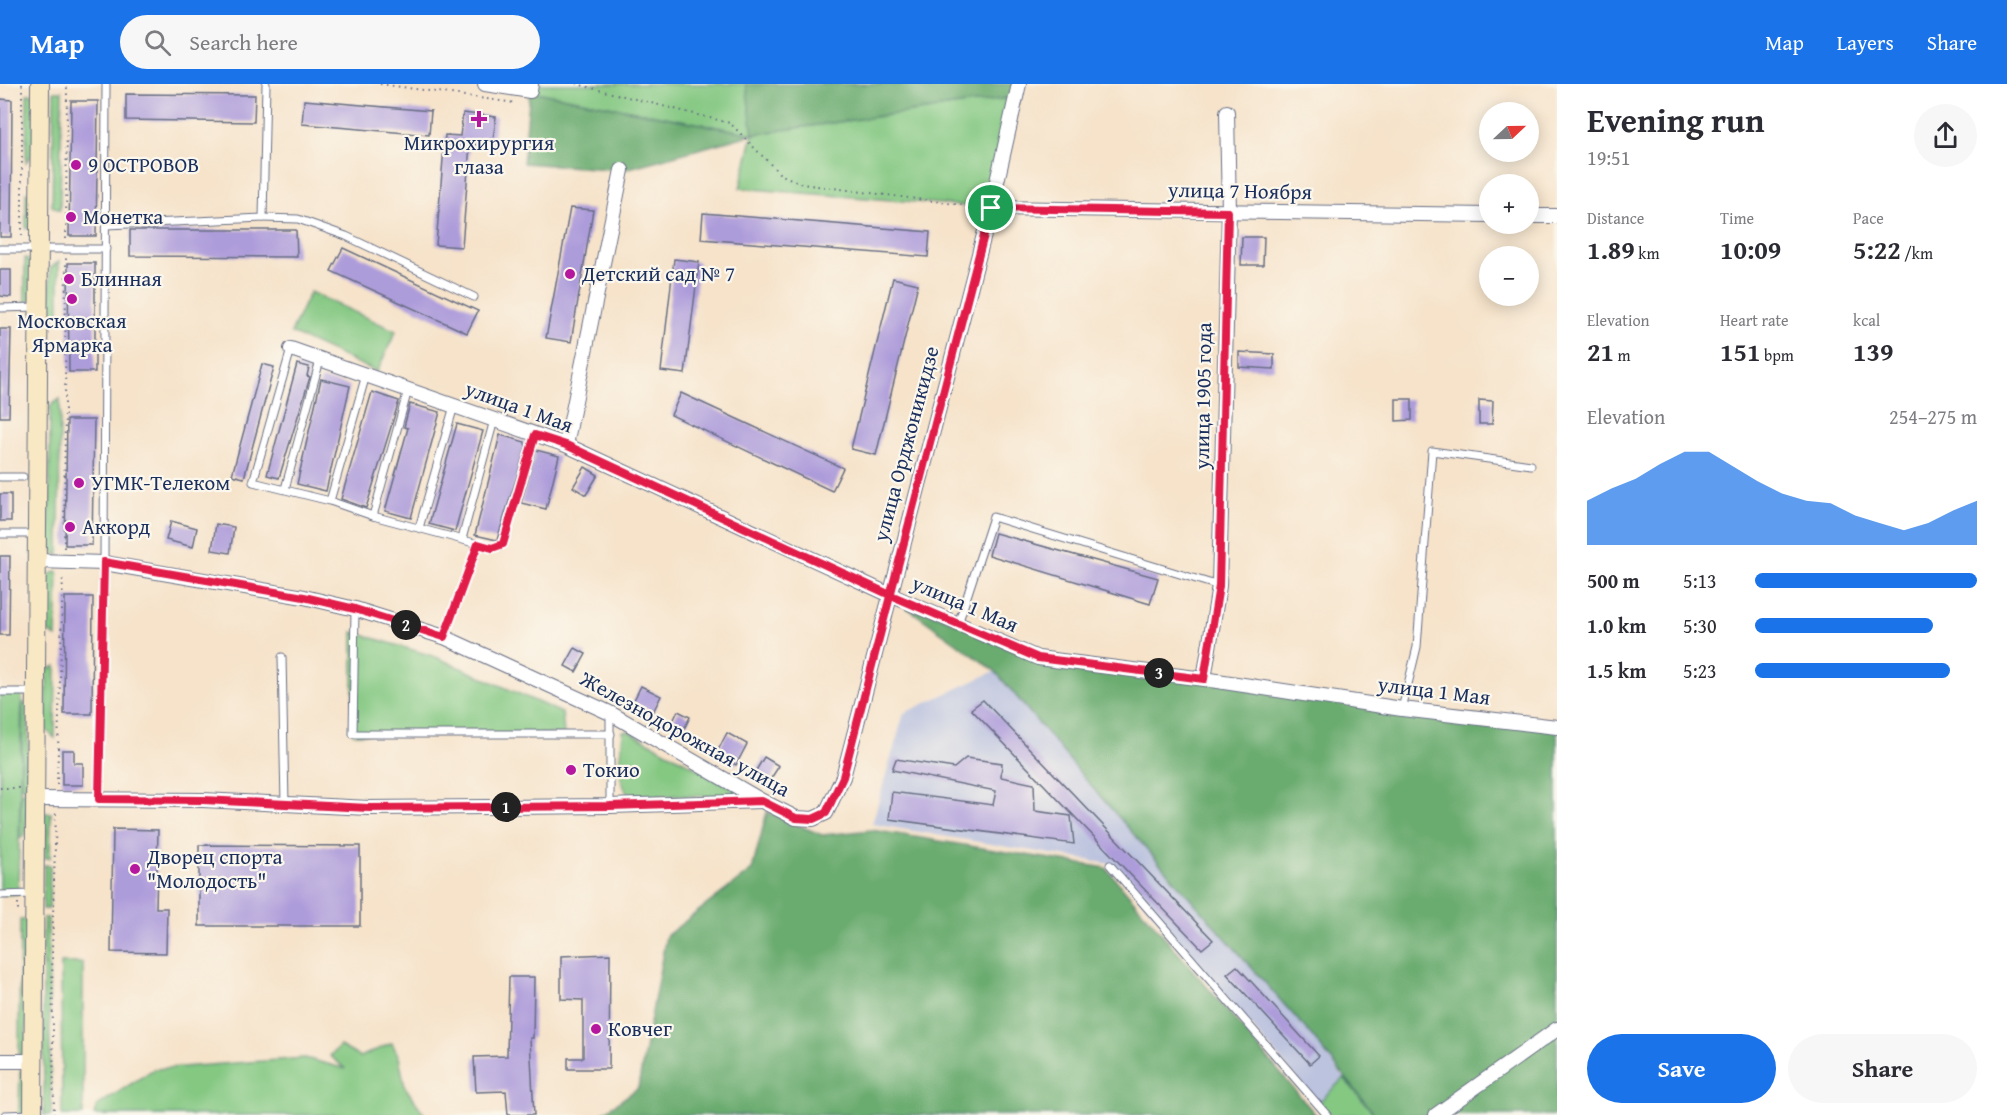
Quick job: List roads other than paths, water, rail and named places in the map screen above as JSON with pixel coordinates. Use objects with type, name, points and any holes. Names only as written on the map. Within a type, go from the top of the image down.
[{"type":"main road","points":[[33,1115],[33,894],[39,534],[40,84]]},
{"type":"street","points":[[485,84],[531,88]]},
{"type":"street","name":"улица Орджоникидзе","points":[[826,813],[843,777],[888,594],[991,208],[1019,84]]},
{"type":"street","name":"улица 1905 года","points":[[1204,679],[1219,586],[1228,212],[1227,112]]},
{"type":"street","points":[[566,445],[622,170]]},
{"type":"street","name":"улица 7 Ноября","points":[[991,208],[1479,215]]},
{"type":"street","points":[[1539,216],[1557,216]]},
{"type":"street","name":"улица 1 Мая","points":[[291,349],[566,445],[888,594],[1038,658],[1204,679],[1402,709],[1557,727]]},
{"type":"street","name":"Железнодорожная улица","points":[[38,561],[104,562],[304,597],[355,609],[444,637],[610,713],[762,801],[796,818],[813,819],[826,813]]},
{"type":"street","points":[[35,799],[369,808],[610,806],[762,801]]},
{"type":"street","points":[[1436,1115],[1557,1029]]},
{"type":"street","points":[[0,1061],[33,1061]]},
{"type":"lane","points":[[99,799],[104,562],[106,84]]},
{"type":"lane","points":[[263,218],[266,84]]},
{"type":"lane","points":[[106,225],[263,218],[298,219],[346,236],[474,297]]},
{"type":"lane","points":[[0,249],[39,247],[106,249]]},
{"type":"lane","points":[[0,308],[39,307]]},
{"type":"lane","points":[[291,349],[253,482],[330,501],[373,516],[492,548],[503,544],[535,435]]},
{"type":"lane","points":[[285,489],[320,360]]},
{"type":"lane","points":[[330,501],[366,375]]},
{"type":"lane","points":[[373,516],[408,390]]},
{"type":"lane","points":[[419,528],[454,406]]},
{"type":"lane","points":[[462,539],[494,420]]},
{"type":"lane","points":[[1402,709],[1417,647],[1432,451],[1531,465]]},
{"type":"lane","points":[[0,477],[23,477]]},
{"type":"lane","points":[[958,624],[993,517],[1219,586]]},
{"type":"lane","points":[[0,534],[39,534]]},
{"type":"lane","points":[[444,637],[478,544]]},
{"type":"lane","points":[[355,609],[353,734],[612,734]]},
{"type":"lane","points":[[282,657],[285,804]]},
{"type":"lane","points":[[0,692],[37,692]]},
{"type":"lane","points":[[610,713],[612,734],[610,806]]},
{"type":"lane","points":[[1110,865],[1327,1115]]},
{"type":"lane","points":[[0,895],[33,894]]},
{"type":"lane","points":[[5,1115],[33,1115]]},
{"type":"place","name":"Микрохирургия глаза","points":[[479,119]]},
{"type":"place","name":"9 ОСТРОВОВ","points":[[76,165]]},
{"type":"place","name":"Монетка","points":[[71,217]]},
{"type":"place","name":"Детский сад № 7","points":[[570,274]]},
{"type":"place","name":"Блинная","points":[[69,279]]},
{"type":"place","name":"Московская Ярмарка","points":[[72,299]]},
{"type":"place","name":"УГМК-Телеком","points":[[79,483]]},
{"type":"place","name":"Аккорд","points":[[70,527]]},
{"type":"place","name":"Токио","points":[[571,770]]},
{"type":"place","name":"Дворец спорта \"Молодость\"","points":[[135,869]]},
{"type":"place","name":"Ковчег","points":[[596,1029]]}]
